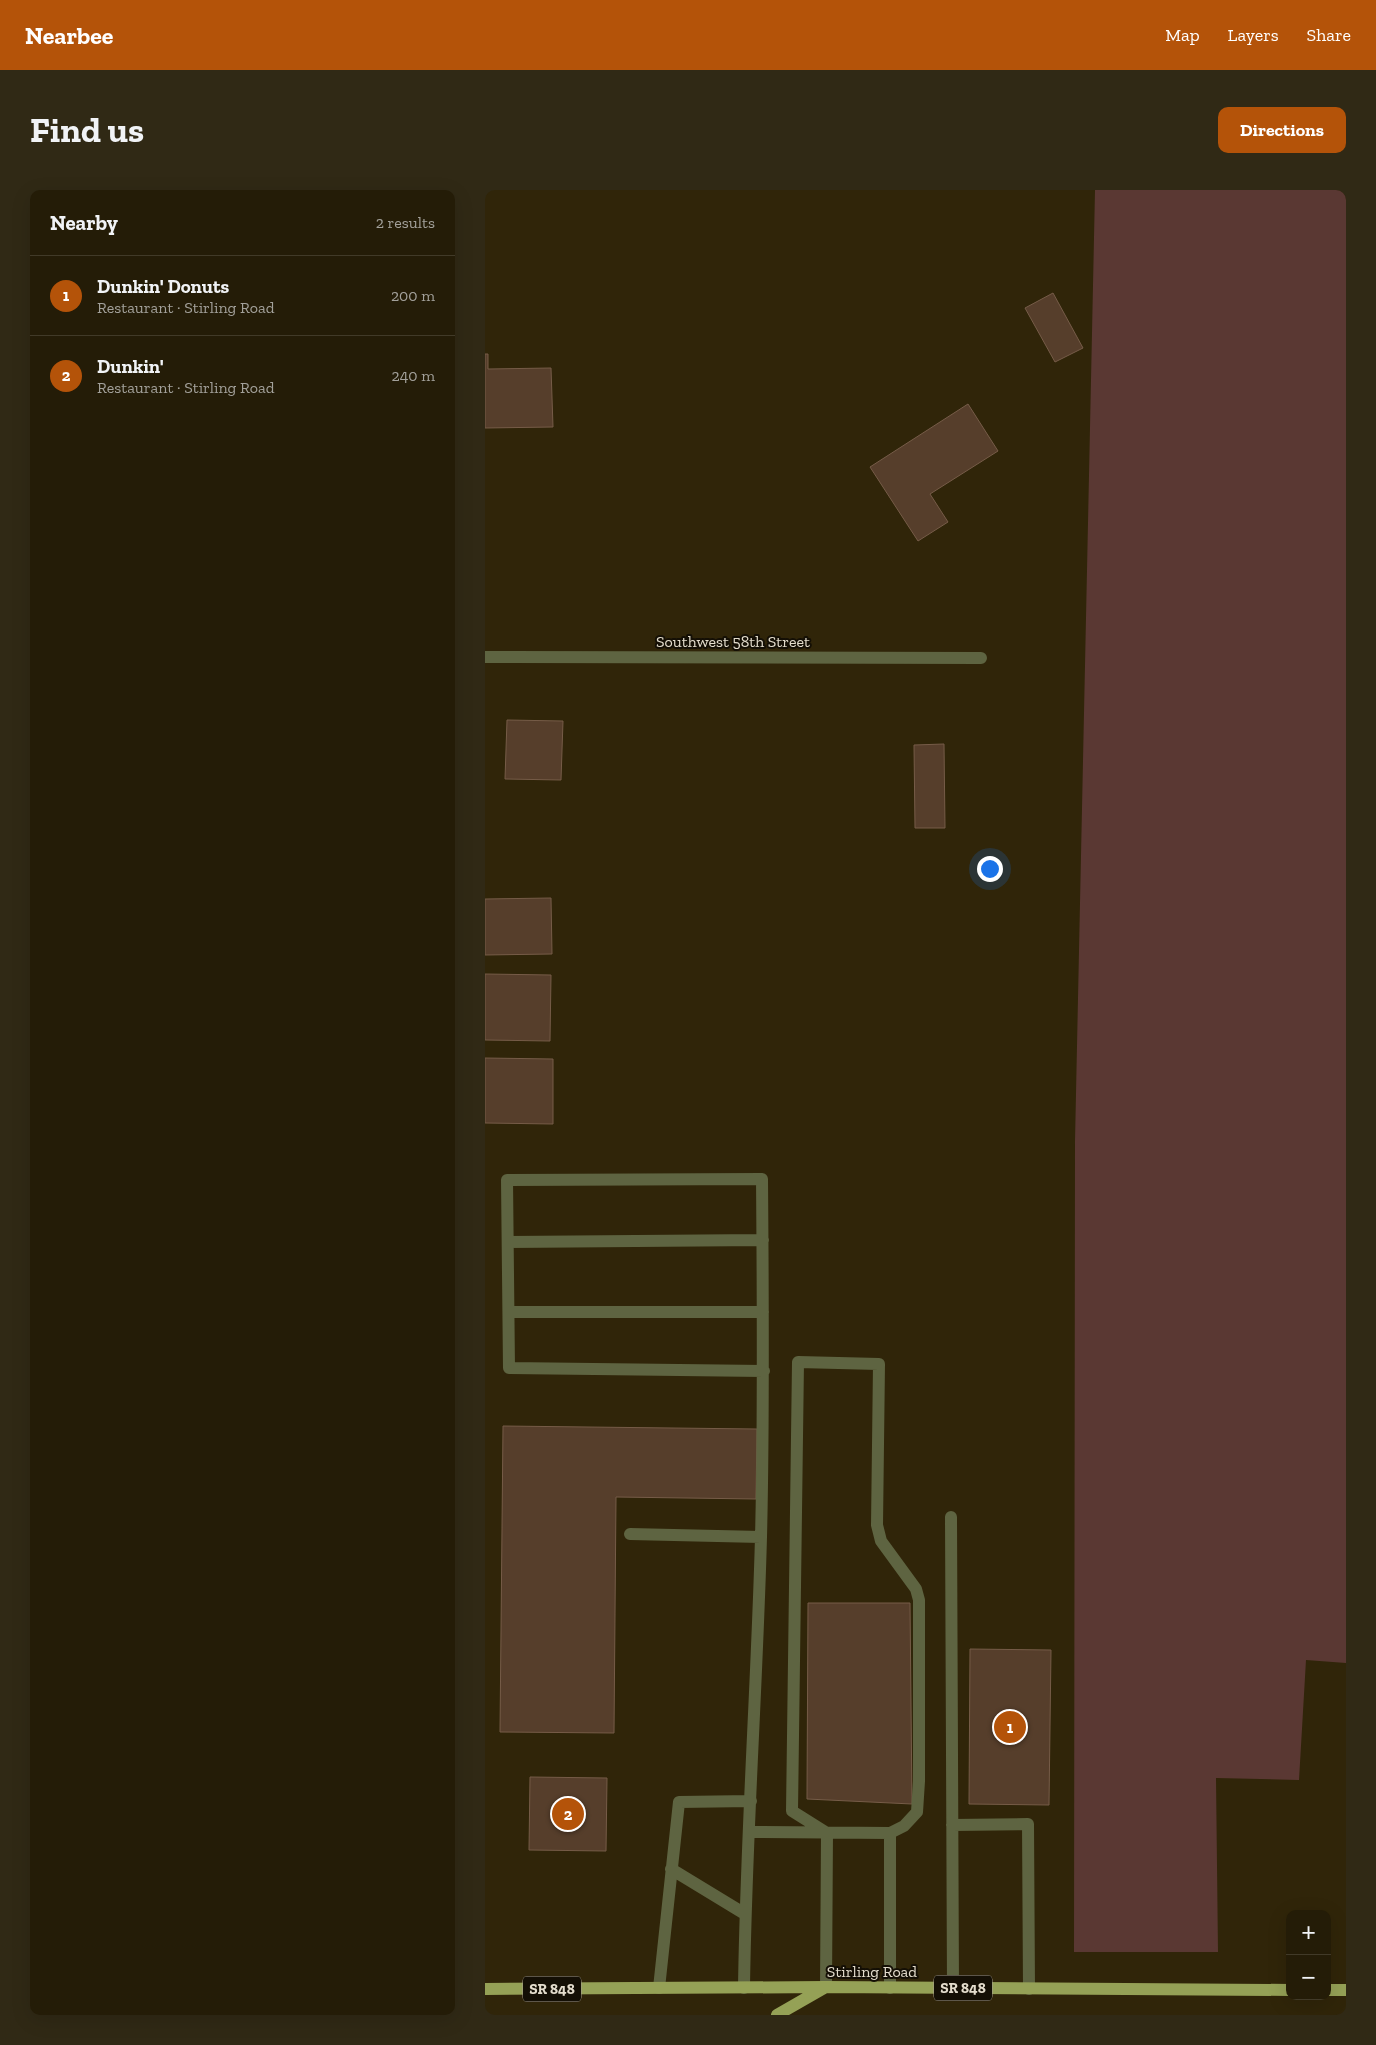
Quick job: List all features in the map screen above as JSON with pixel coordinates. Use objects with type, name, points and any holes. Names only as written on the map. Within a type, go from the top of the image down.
[{"type":"main road","name":"Stirling Road","points":[[485,1989],[826,1987],[1286,1990]]},
{"type":"main road","points":[[777,2015],[826,1987]]},
{"type":"main road","points":[[1331,1990],[1346,1990]]},
{"type":"street","name":"Southwest 58th Street","points":[[485,657],[981,658]]},
{"type":"street","points":[[744,1988],[745,1914],[750,1832],[761,1537],[764,1371],[762,1179],[507,1180],[509,1368],[764,1371]]},
{"type":"street","points":[[508,1242],[763,1240]]},
{"type":"street","points":[[509,1312],[763,1312]]},
{"type":"street","points":[[750,1832],[827,1833],[890,1833],[912,1820],[917,1812],[919,1801],[919,1600],[916,1589],[881,1541],[877,1525],[879,1364],[798,1362],[792,1811],[827,1833]]},
{"type":"street","points":[[951,1517],[953,1988]]},
{"type":"street","points":[[630,1534],[761,1537]]},
{"type":"street","points":[[659,1988],[679,1802],[751,1801]]},
{"type":"street","points":[[952,1825],[1028,1824],[1029,1988]]},
{"type":"street","points":[[826,1987],[827,1833]]},
{"type":"street","points":[[890,1833],[890,1988]]},
{"type":"street","points":[[671,1869],[745,1914]]},
{"type":"shaded area","points":[[1095,190],[1346,190],[1346,1663],[1306,1660],[1299,1780],[1216,1778],[1218,1952],[1074,1952],[1075,1141]]},
{"type":"building","points":[[1053,293],[1083,348],[1055,362],[1025,308]]},
{"type":"building","points":[[485,354],[488,354],[488,369],[551,368],[553,427],[485,428]]},
{"type":"building","points":[[968,404],[998,451],[930,494],[948,522],[918,541],[870,467]]},
{"type":"building","points":[[507,720],[563,721],[561,780],[505,779]]},
{"type":"building","points":[[944,744],[945,828],[915,828],[914,745]]},
{"type":"building","points":[[551,898],[552,954],[485,955],[485,899]]},
{"type":"building","points":[[485,974],[551,975],[550,1041],[485,1040]]},
{"type":"building","points":[[485,1058],[553,1059],[553,1124],[485,1123]]},
{"type":"building","points":[[503,1426],[757,1429],[756,1499],[616,1497],[614,1733],[500,1732]]},
{"type":"building","points":[[808,1603],[910,1603],[912,1804],[807,1799]]},
{"type":"building","points":[[970,1649],[1051,1650],[1049,1805],[969,1804]]},
{"type":"building","points":[[530,1777],[607,1778],[606,1851],[529,1850]]},
{"type":"place","name":"Dunkin' Donuts","points":[[1010,1727]]},
{"type":"place","name":"Dunkin'","points":[[568,1814]]}]
